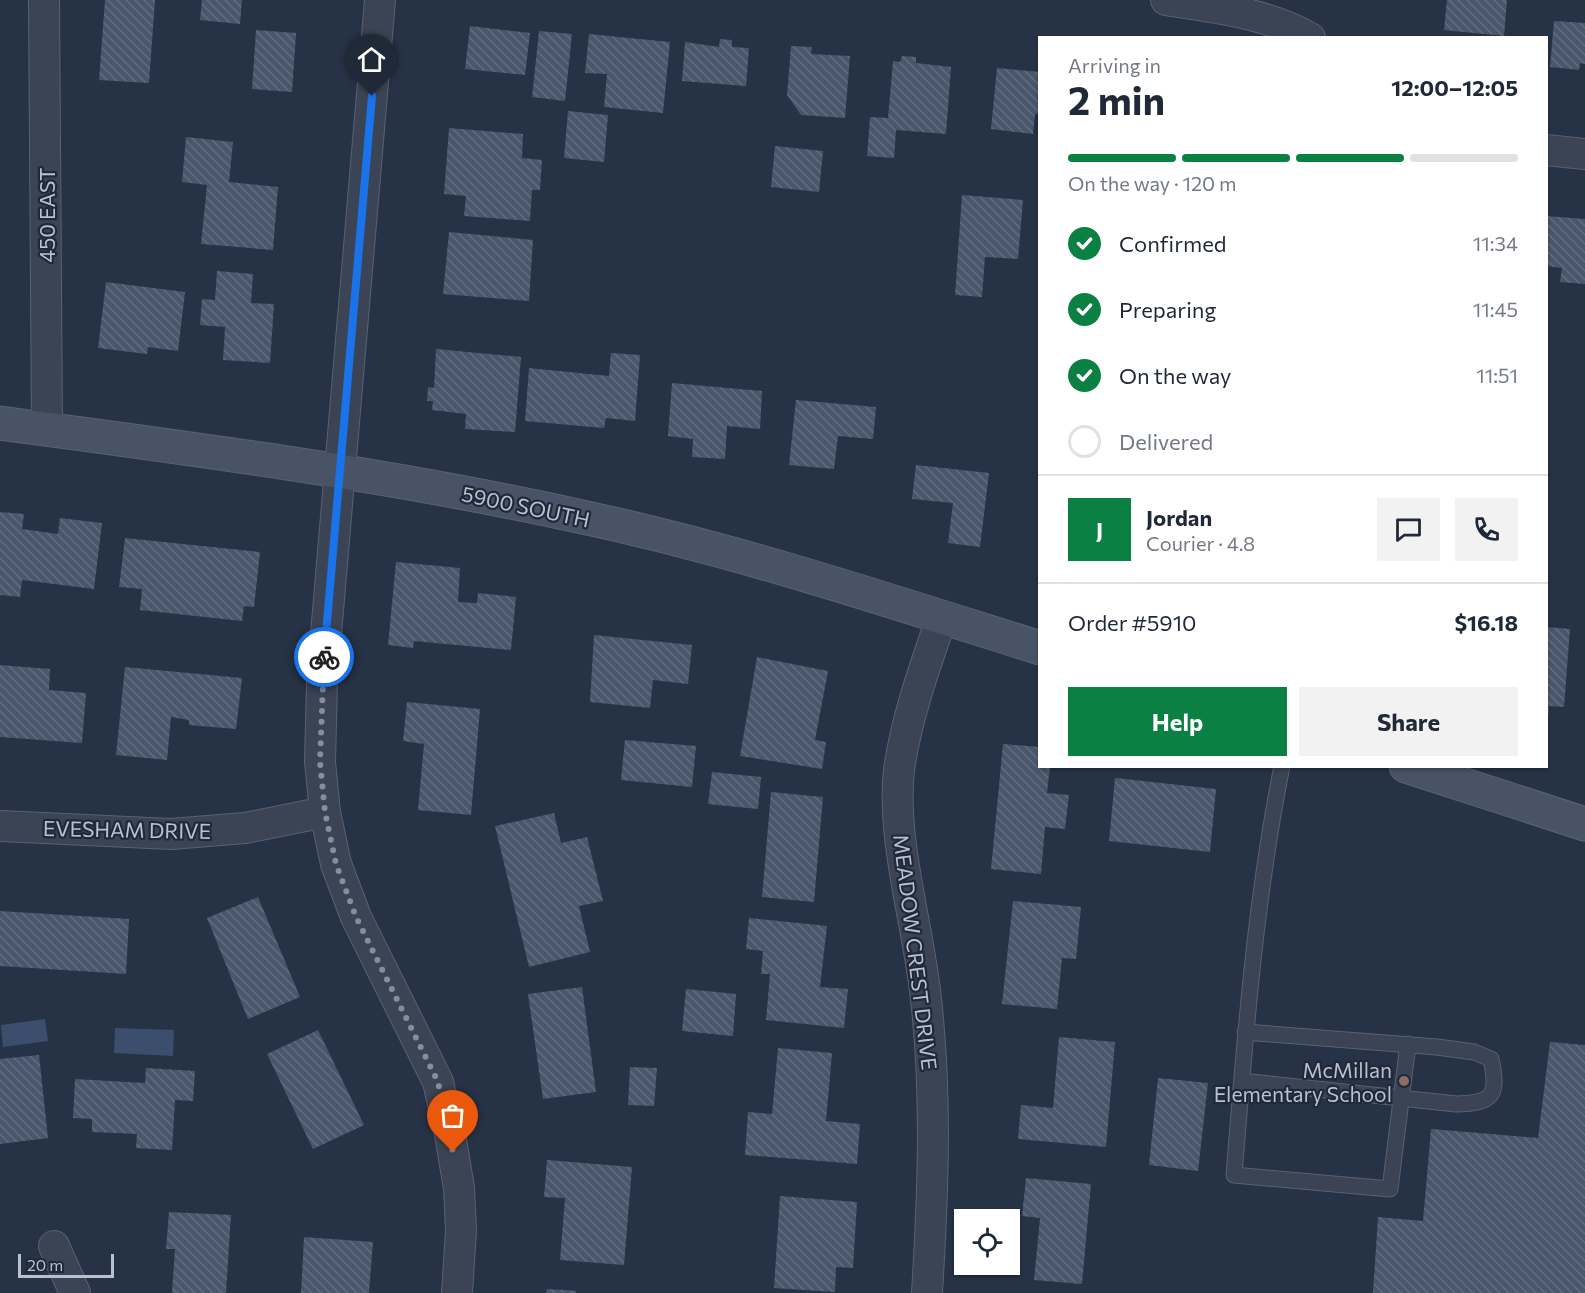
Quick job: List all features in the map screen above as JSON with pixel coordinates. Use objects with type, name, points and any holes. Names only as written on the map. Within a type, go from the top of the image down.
[{"type":"main road","name":"5900 SOUTH","points":[[0,423],[341,471],[598,520],[790,570],[1038,647]]},
{"type":"main road","points":[[1412,768],[1585,824]]},
{"type":"street","name":"450 EAST","points":[[44,0],[47,430]]},
{"type":"street","points":[[380,0],[322,681],[320,762],[325,812],[336,864],[356,917],[438,1082],[459,1188],[461,1231],[457,1293]]},
{"type":"street","points":[[1166,0],[1231,10],[1293,28],[1307,36]]},
{"type":"street","points":[[1548,150],[1585,154]]},
{"type":"street","name":"MEADOW CREST DRIVE","points":[[927,1293],[934,1132],[931,1051],[926,997],[902,840],[898,796],[904,747],[942,617]]},
{"type":"street","name":"EVESHAM DRIVE","points":[[0,826],[171,834],[246,828],[325,812]]},
{"type":"street","points":[[54,1246],[75,1293]]},
{"type":"lane","points":[[1282,768],[1264,863],[1245,1032],[1234,1175],[1390,1189],[1408,1044]]},
{"type":"lane","points":[[1242,1081],[1456,1104],[1480,1103],[1491,1095],[1496,1079],[1491,1059],[1474,1052],[1408,1044],[1245,1032]]},
{"type":"water","points":[[45,1019],[48,1041],[3,1047],[1,1025]]},
{"type":"water","points":[[115,1028],[174,1030],[173,1056],[114,1053]]},
{"type":"building","points":[[105,0],[155,0],[149,83],[99,80]]},
{"type":"building","points":[[202,0],[242,0],[240,24],[200,20]]},
{"type":"building","points":[[1447,0],[1507,0],[1504,36],[1444,30]]},
{"type":"building","points":[[1554,21],[1585,23],[1585,64],[1580,63],[1579,70],[1550,67]]},
{"type":"building","points":[[470,26],[530,33],[525,75],[465,69]]},
{"type":"building","points":[[256,30],[296,33],[292,92],[252,89]]},
{"type":"building","points":[[539,31],[572,34],[565,101],[532,97]]},
{"type":"building","points":[[589,34],[670,42],[663,113],[604,107],[607,74],[585,73]]},
{"type":"building","points":[[720,39],[732,40],[732,47],[749,48],[746,86],[682,81],[685,42],[719,47]]},
{"type":"building","points":[[791,46],[812,47],[811,54],[850,56],[845,118],[801,115],[787,95]]},
{"type":"building","points":[[902,56],[916,57],[916,63],[951,67],[946,134],[896,130],[894,158],[867,156],[870,117],[888,118],[893,61],[900,62]]},
{"type":"building","points":[[997,68],[1038,72],[1038,114],[1035,114],[1033,134],[991,129]]},
{"type":"building","points":[[568,111],[608,115],[604,162],[564,158]]},
{"type":"building","points":[[449,128],[523,134],[522,158],[542,160],[540,190],[532,190],[530,221],[464,216],[466,196],[444,194]]},
{"type":"building","points":[[186,137],[233,142],[229,182],[278,187],[273,250],[201,244],[207,185],[182,182]]},
{"type":"building","points":[[775,146],[823,151],[819,192],[771,187]]},
{"type":"building","points":[[962,195],[1023,200],[1018,259],[985,257],[982,297],[955,295]]},
{"type":"building","points":[[1548,216],[1585,219],[1585,284],[1560,282],[1562,268],[1548,266]]},
{"type":"building","points":[[449,232],[533,240],[529,301],[443,294]]},
{"type":"building","points":[[217,271],[253,274],[251,303],[274,304],[270,363],[223,360],[225,327],[200,325],[202,299],[215,300]]},
{"type":"building","points":[[106,282],[185,292],[178,351],[148,347],[147,354],[98,348]]},
{"type":"building","points":[[436,349],[521,357],[515,432],[465,429],[466,414],[432,410],[433,401],[427,401],[428,387],[434,388]]},
{"type":"building","points":[[611,353],[640,355],[635,421],[606,418],[604,428],[525,421],[529,368],[609,376]]},
{"type":"building","points":[[672,383],[762,391],[760,429],[727,426],[725,459],[692,457],[693,439],[668,436]]},
{"type":"building","points":[[796,400],[876,407],[873,439],[838,436],[834,469],[789,465]]},
{"type":"building","points":[[916,465],[989,473],[980,547],[948,543],[953,503],[912,499]]},
{"type":"building","points":[[0,512],[24,514],[22,529],[58,534],[60,518],[102,523],[94,589],[22,580],[20,597],[0,595]]},
{"type":"building","points":[[125,538],[260,552],[254,607],[244,606],[242,621],[140,610],[142,589],[119,587]]},
{"type":"building","points":[[396,562],[460,568],[458,602],[477,603],[478,593],[516,597],[511,650],[414,641],[413,648],[388,645]]},
{"type":"building","points":[[1548,627],[1570,629],[1564,707],[1549,706],[1548,719]]},
{"type":"building","points":[[594,635],[692,645],[688,684],[653,680],[650,708],[590,702]]},
{"type":"building","points":[[757,657],[828,671],[815,740],[826,742],[822,769],[740,756]]},
{"type":"building","points":[[0,665],[50,669],[49,690],[86,693],[82,743],[0,737]]},
{"type":"building","points":[[125,667],[242,678],[236,729],[189,725],[189,720],[171,717],[167,760],[116,755]]},
{"type":"building","points":[[407,702],[480,709],[471,815],[418,810],[424,744],[403,741]]},
{"type":"building","points":[[625,740],[696,746],[692,787],[621,780]]},
{"type":"building","points":[[1003,744],[1038,747],[1038,768],[1050,768],[1047,793],[1069,795],[1065,829],[1045,827],[1041,874],[991,869]]},
{"type":"building","points":[[712,772],[761,777],[758,809],[708,804]]},
{"type":"building","points":[[1115,778],[1216,789],[1210,852],[1109,841]]},
{"type":"building","points":[[771,792],[823,797],[814,902],[762,897]]},
{"type":"building","points":[[554,813],[561,843],[587,837],[603,901],[579,906],[590,952],[529,967],[495,826]]},
{"type":"building","points":[[258,897],[300,997],[248,1019],[207,918]]},
{"type":"building","points":[[1013,901],[1081,907],[1076,959],[1062,958],[1057,1009],[1002,1004]]},
{"type":"building","points":[[0,911],[129,919],[126,974],[0,966]]},
{"type":"building","points":[[749,918],[827,926],[820,987],[848,989],[844,1028],[766,1020],[770,974],[761,974],[763,951],[746,949]]},
{"type":"building","points":[[582,987],[596,1092],[543,1099],[528,994]]},
{"type":"building","points":[[686,989],[736,994],[733,1036],[682,1031]]},
{"type":"building","points":[[318,1030],[364,1125],[313,1149],[267,1054]]},
{"type":"building","points":[[1059,1037],[1115,1042],[1106,1147],[1018,1139],[1021,1105],[1053,1108]]},
{"type":"building","name":"McMillan Elementary School","points":[[1550,1042],[1585,1045],[1585,1293],[1373,1293],[1378,1217],[1423,1221],[1431,1129],[1538,1138]]},
{"type":"building","points":[[778,1048],[832,1053],[826,1121],[860,1124],[857,1164],[745,1155],[748,1112],[772,1114]]},
{"type":"building","points":[[39,1055],[48,1138],[0,1144],[0,1059]]},
{"type":"building","points":[[630,1067],[657,1068],[654,1106],[628,1105]]},
{"type":"building","points":[[146,1068],[195,1071],[193,1101],[175,1100],[172,1150],[136,1148],[137,1134],[92,1132],[92,1119],[73,1118],[75,1079],[145,1083]]},
{"type":"building","points":[[1158,1078],[1208,1083],[1198,1171],[1149,1165]]},
{"type":"building","points":[[547,1160],[632,1167],[624,1265],[560,1260],[565,1198],[544,1197]]},
{"type":"building","points":[[1026,1178],[1091,1184],[1082,1284],[1034,1280],[1040,1218],[1022,1216]]},
{"type":"building","points":[[780,1196],[857,1202],[853,1268],[836,1267],[835,1292],[774,1288]]},
{"type":"building","points":[[169,1212],[231,1215],[226,1293],[172,1293],[175,1249],[166,1249]]},
{"type":"building","points":[[304,1237],[373,1242],[369,1293],[301,1293]]},
{"type":"building","points":[[547,1289],[576,1291],[576,1293],[546,1293]]},
{"type":"way so far","points":[[324,657],[320,762],[325,812],[336,864],[356,917],[438,1082],[453,1152]]},
{"type":"place","name":"McMillan Elementary School","points":[[1404,1081]]},
{"type":"route","points":[[324,657],[338,517],[372,96]]}]
